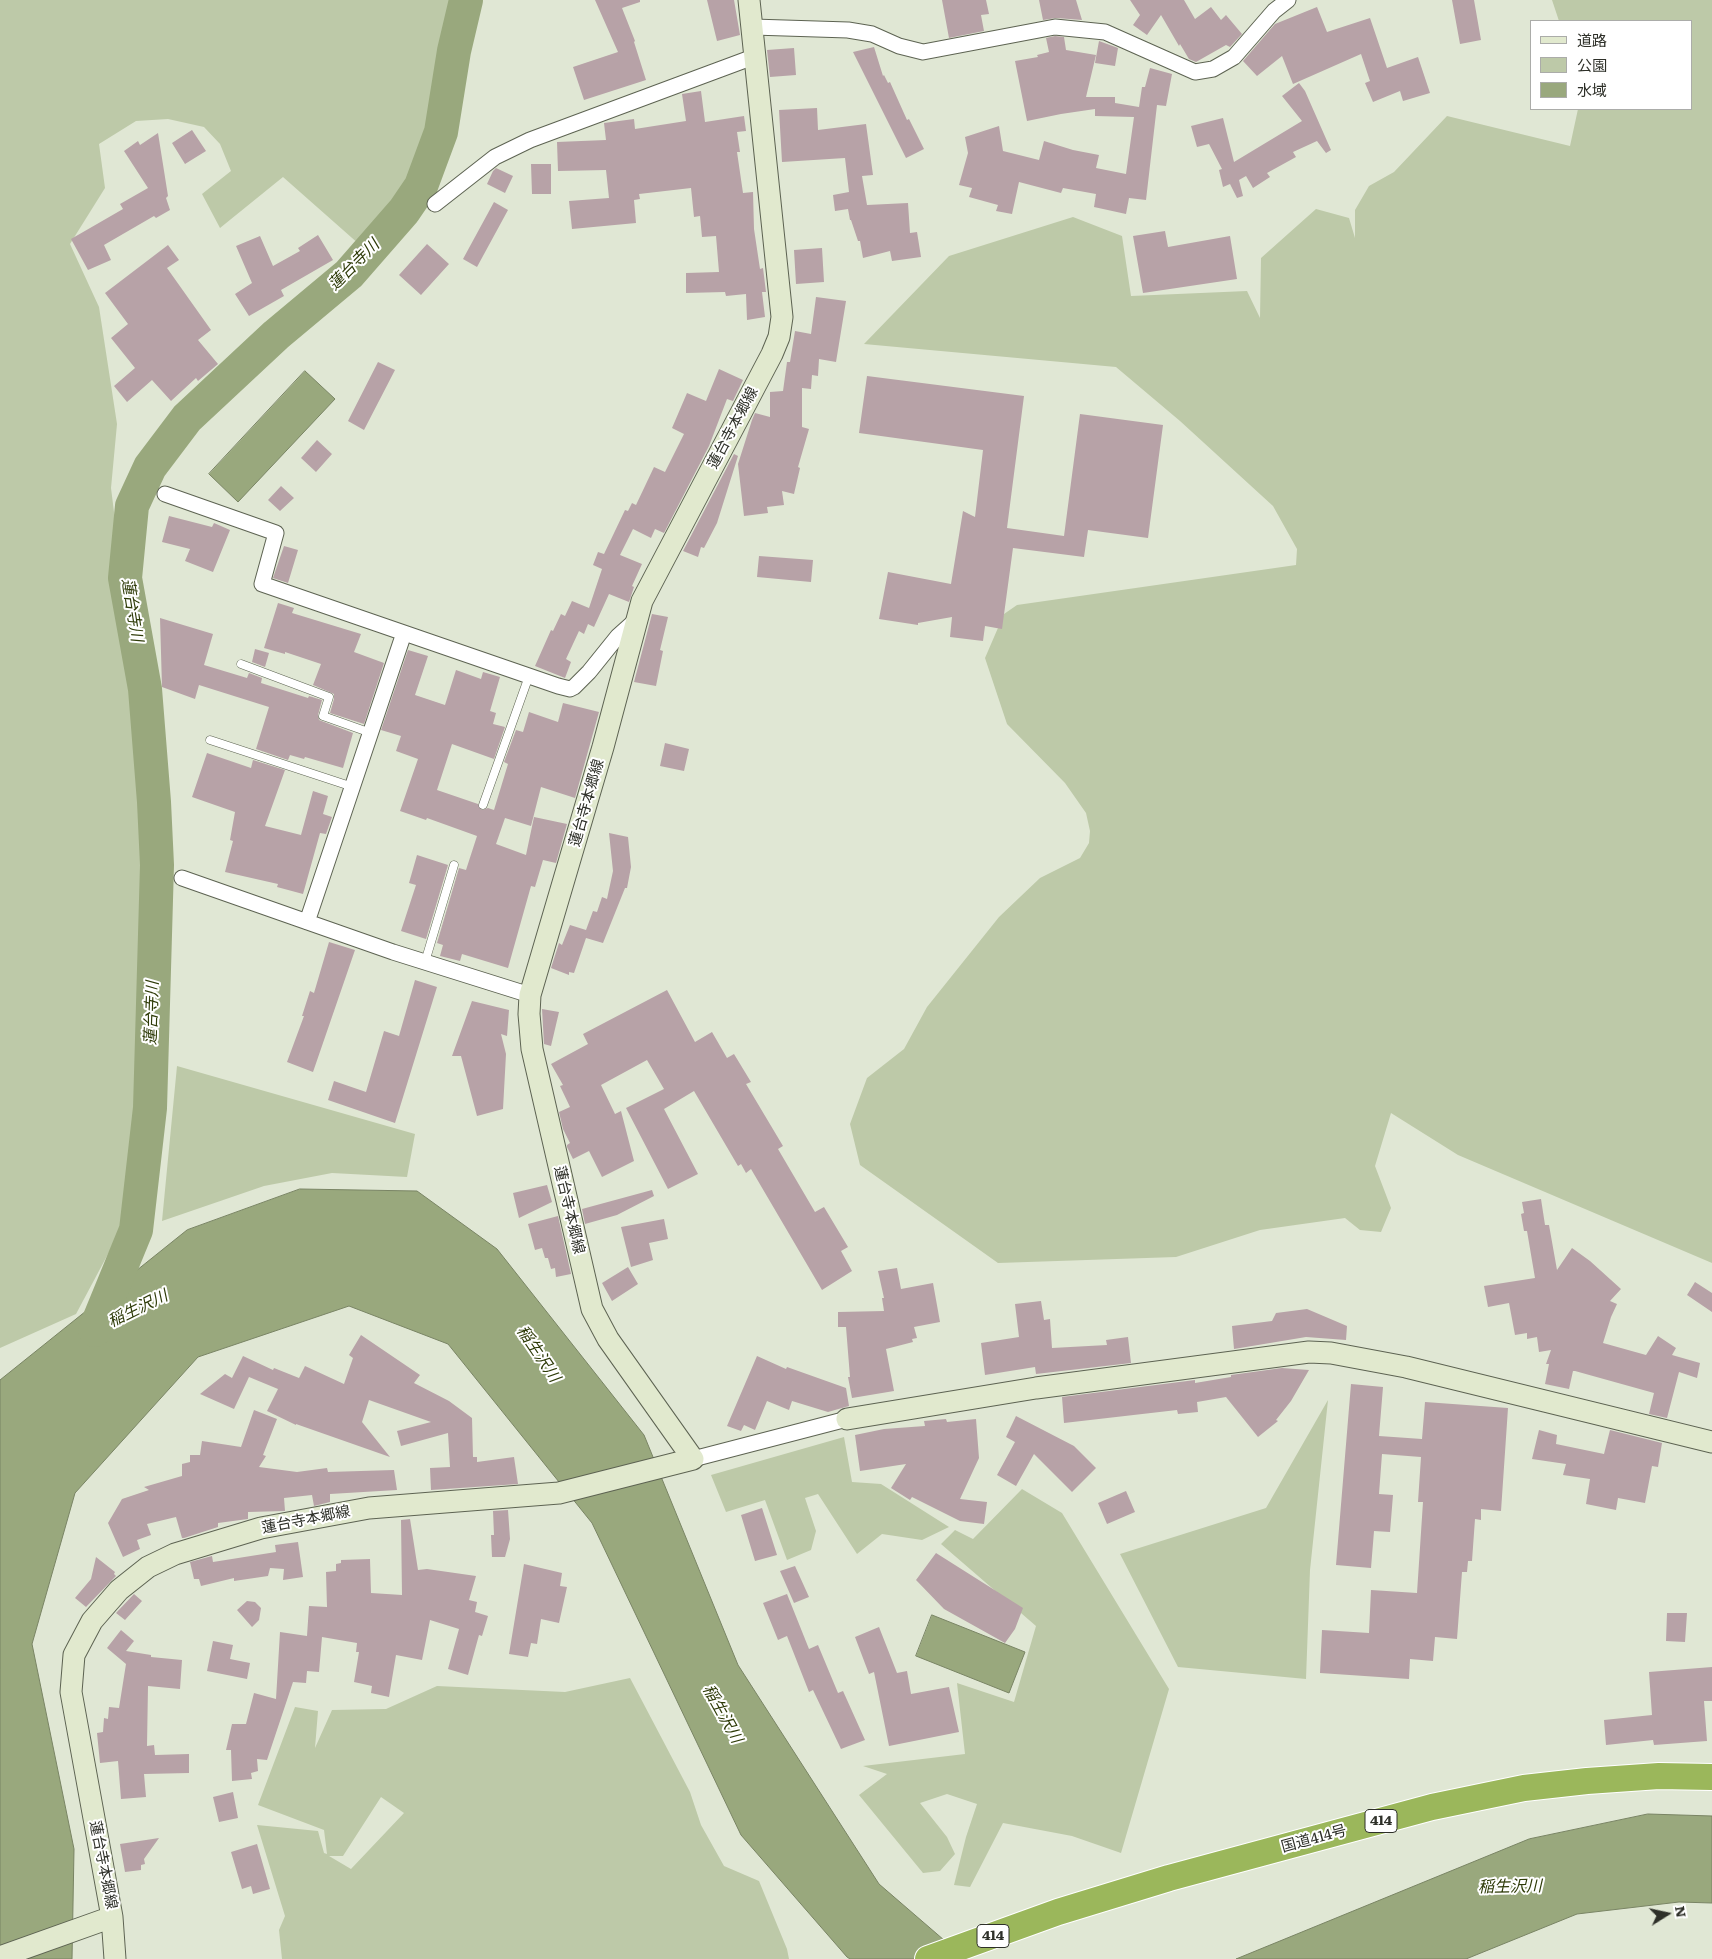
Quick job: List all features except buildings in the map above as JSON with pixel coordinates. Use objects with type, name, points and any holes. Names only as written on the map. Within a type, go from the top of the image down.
[{"type":"highway","name":"国道414号","points":[[928,1959],[1058,1912],[1169,1878],[1423,1809],[1524,1788],[1587,1781],[1660,1776],[1712,1777]]},
{"type":"main road","name":"蓮台寺本郷線","points":[[115,1959],[112,1917],[71,1692],[74,1655],[92,1621],[119,1590],[148,1568],[175,1554],[261,1528],[369,1508],[559,1493],[684,1461],[608,1339],[592,1309],[532,1049],[529,1022],[530,995],[604,747],[642,601],[772,354],[779,337],[782,317],[749,0]]},
{"type":"main road","points":[[847,1419],[1036,1388],[1309,1352],[1340,1355],[1406,1368],[1712,1442]]},
{"type":"main road","points":[[0,1957],[112,1917]]},
{"type":"street","points":[[753,27],[848,30],[872,34],[900,46],[923,52],[1055,27],[1105,32],[1195,72],[1212,69],[1234,57],[1274,11],[1288,0]]},
{"type":"street","points":[[435,204],[495,158],[530,140],[756,56]]},
{"type":"street","points":[[165,494],[276,533],[262,584],[570,689],[589,672],[618,636],[637,619]]},
{"type":"street","points":[[307,922],[404,633]]},
{"type":"street","points":[[182,878],[425,962],[530,995]]},
{"type":"street","points":[[684,1461],[847,1419]]},
{"type":"lane","points":[[241,664],[329,697],[323,716],[371,733]]},
{"type":"lane","points":[[483,804],[529,676]]},
{"type":"lane","points":[[210,740],[353,787]]},
{"type":"lane","points":[[425,962],[454,865]]},
{"type":"green space","points":[[0,0],[455,0],[449,49],[429,145],[402,194],[360,245],[283,177],[220,228],[202,194],[231,171],[220,144],[204,127],[168,119],[136,121],[99,144],[105,188],[70,244],[99,307],[117,424],[111,488],[143,745],[149,852],[144,1038],[137,1165],[124,1224],[76,1314],[0,1348]]},
{"type":"green space","points":[[1552,0],[1712,0],[1712,1263],[1458,1155],[1391,1113],[1375,1166],[1391,1208],[1381,1232],[1360,1230],[1345,1218],[1260,1230],[1176,1257],[998,1263],[860,1165],[850,1124],[867,1078],[904,1049],[927,1007],[999,917],[1040,878],[1080,858],[1089,843],[1090,831],[1086,813],[1065,783],[1007,724],[985,658],[1004,614],[1017,605],[1296,565],[1297,549],[1273,506],[1180,421],[1116,367],[864,344],[949,256],[1073,217],[1122,236],[1131,296],[1247,291],[1260,318],[1261,258],[1316,209],[1349,218],[1355,238],[1355,210],[1369,186],[1394,172],[1447,116],[1570,146],[1578,110],[1692,110],[1692,20],[1559,20]]},
{"type":"green space","points":[[177,1066],[415,1134],[407,1177],[332,1173],[264,1186],[162,1221]]},
{"type":"green space","points":[[1328,1400],[1310,1570],[1306,1679],[1178,1667],[1120,1554],[1266,1508]]},
{"type":"green space","points":[[844,1437],[852,1482],[881,1484],[949,1527],[922,1540],[882,1534],[857,1554],[818,1494],[805,1498],[816,1531],[811,1550],[787,1560],[765,1500],[726,1512],[711,1475]]},
{"type":"green space","points":[[1022,1489],[1062,1513],[1169,1689],[1121,1853],[1072,1836],[1003,1823],[970,1887],[954,1885],[966,1837],[977,1804],[947,1794],[920,1803],[947,1837],[955,1854],[940,1871],[923,1873],[859,1795],[887,1774],[863,1766],[965,1754],[957,1683],[1014,1702],[1036,1626],[941,1544],[955,1530],[973,1539]]},
{"type":"green space","points":[[630,1678],[690,1792],[701,1825],[724,1866],[759,1881],[787,1949],[789,1959],[282,1959],[279,1930],[285,1916],[257,1825],[318,1831],[324,1853],[327,1854],[324,1830],[258,1805],[295,1707],[318,1711],[315,1748],[332,1710],[386,1709],[437,1686],[565,1692]],"holes":[[[381,1797],[404,1813],[351,1869],[329,1856],[343,1856]]]},
{"type":"water","points":[[305,371],[335,399],[238,502],[209,474]]},
{"type":"water","name":"稲生沢川","points":[[300,1189],[417,1191],[497,1249],[644,1435],[738,1665],[879,1884],[966,1959],[850,1959],[847,1957],[741,1835],[592,1523],[448,1344],[349,1306],[198,1357],[75,1493],[32,1644],[74,1849],[72,1959],[0,1959],[0,1380],[187,1230]]},
{"type":"water","points":[[932,1615],[1025,1652],[1009,1693],[916,1656]]},
{"type":"water","name":"稲生沢川","points":[[1648,1814],[1712,1816],[1712,1903],[1679,1902],[1577,1914],[1466,1959],[1236,1959],[1529,1839]]},
{"type":"waterway","name":"蓮台寺川","points":[[95,1330],[136,1230],[150,1108],[157,865],[145,689],[125,578],[132,506],[150,467],[187,418],[276,335],[349,274],[404,211],[421,186],[441,132],[454,51],[466,0]]}]
